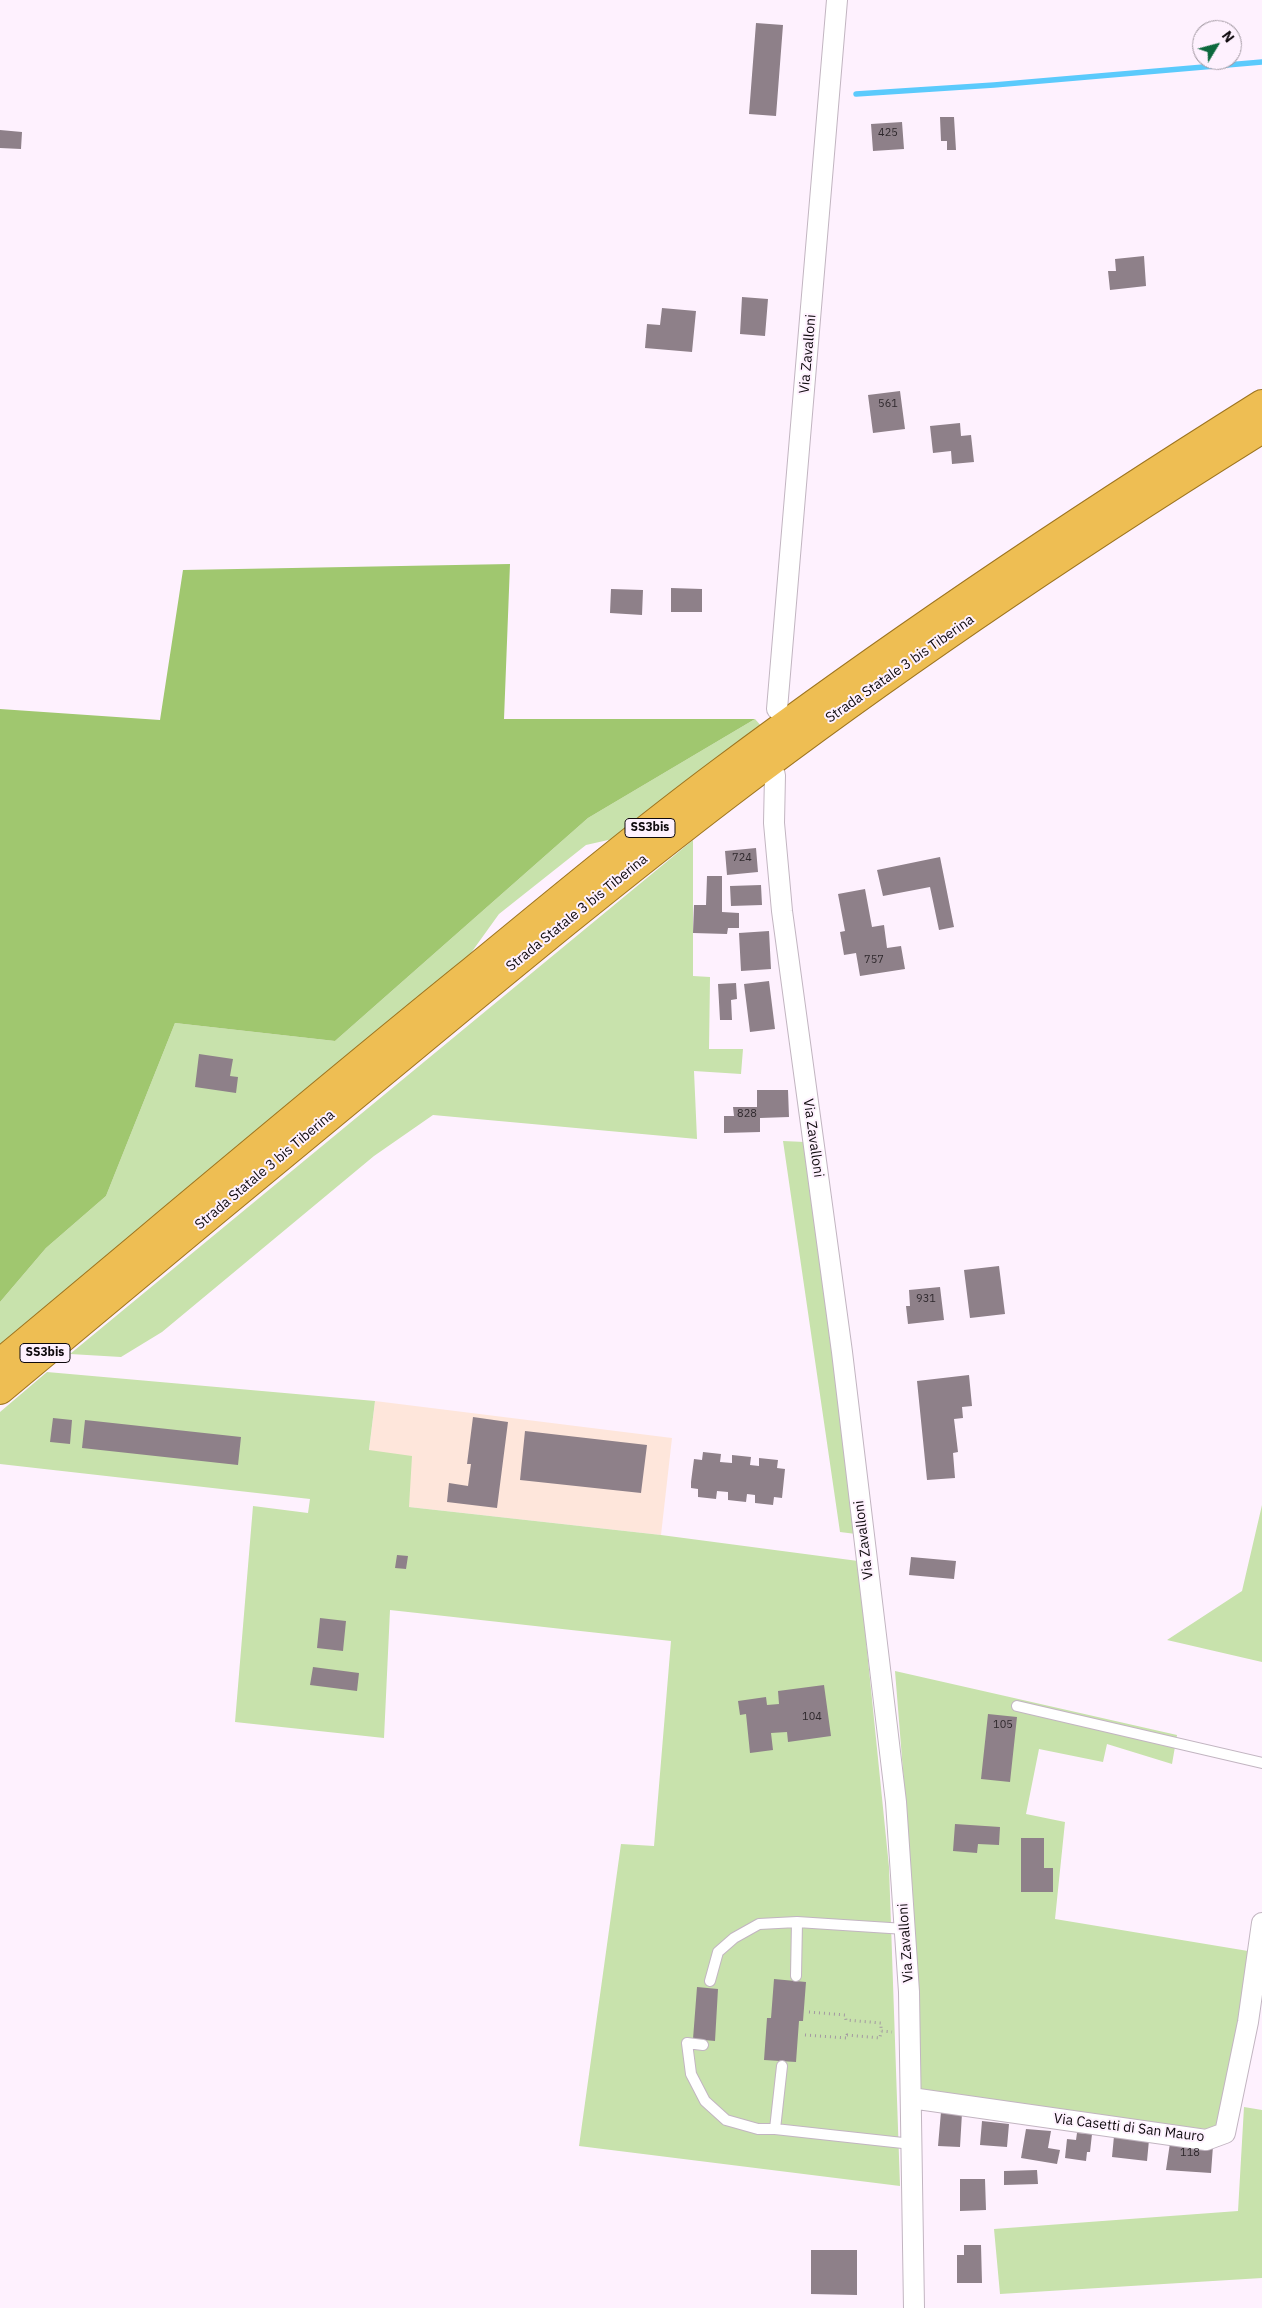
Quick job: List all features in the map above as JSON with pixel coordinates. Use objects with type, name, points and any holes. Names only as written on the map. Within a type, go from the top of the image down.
[{"type":"highway","name":"Strada Statale 3 bis Tiberina","points":[[0,1390],[82,1308],[429,1006],[558,900],[719,774],[840,685],[1004,571],[1165,465],[1262,404]]},
{"type":"highway","name":"Strada Statale 3 bis Tiberina","points":[[0,1363],[82,1308],[571,916],[729,793],[850,704],[1015,589],[1262,429]]},
{"type":"street","name":"Via Zavalloni","points":[[777,709],[837,0]]},
{"type":"street","name":"Via Zavalloni","points":[[775,775],[774,823],[782,911],[846,1391],[896,1802],[910,2033],[914,2308]]},
{"type":"street","name":"Via Casetti di San Mauro","points":[[911,2098],[1206,2140],[1225,2133],[1248,2022],[1262,1923]]},
{"type":"lane","points":[[1016,1706],[1262,1763]]},
{"type":"lane","points":[[710,1981],[718,1952],[734,1938],[760,1924],[797,1922],[905,1930]]},
{"type":"lane","points":[[796,1976],[797,1922]]},
{"type":"lane","points":[[702,2045],[688,2043],[692,2074],[705,2101],[726,2120],[758,2129],[912,2144]]},
{"type":"lane","points":[[775,2130],[782,2066]]},
{"type":"path","points":[[805,2035],[846,2038],[847,2035],[880,2038],[881,2023],[846,2020],[845,2016],[809,2012]]},
{"type":"path","points":[[881,2031],[910,2033]]},
{"type":"shaded area","points":[[375,1401],[672,1438],[661,1535],[409,1507],[369,1451]]},
{"type":"green space","points":[[510,564],[504,719],[755,719],[588,818],[335,1041],[175,1023],[106,1196],[46,1248],[0,1302],[0,709],[160,720],[183,570]]},
{"type":"green space","points":[[755,719],[763,728],[617,838],[586,845],[499,914],[463,964],[0,1348],[0,1302],[46,1248],[106,1196],[175,1023],[335,1041],[588,818]]},
{"type":"green space","points":[[693,840],[693,976],[710,977],[709,1049],[743,1049],[741,1074],[694,1071],[697,1139],[433,1115],[374,1156],[162,1332],[121,1357],[70,1354]]},
{"type":"green space","points":[[783,1141],[805,1142],[856,1534],[840,1532]]},
{"type":"green space","points":[[47,1372],[375,1401],[369,1450],[412,1456],[409,1507],[661,1535],[858,1561],[889,1867],[900,2186],[579,2146],[621,1844],[654,1846],[671,1641],[390,1610],[384,1738],[235,1722],[253,1506],[308,1513],[310,1499],[0,1464],[0,1412]]},
{"type":"green space","points":[[1262,1505],[1262,1662],[1167,1640],[1242,1591]]},
{"type":"green space","points":[[895,1671],[1177,1735],[1172,1764],[1107,1744],[1103,1762],[1039,1749],[1026,1814],[1065,1822],[1055,1919],[1254,1952],[1222,2131],[919,2094],[913,1896]]},
{"type":"green space","points":[[1244,2107],[1262,2110],[1262,2278],[1000,2294],[994,2229],[1238,2211]]},
{"type":"building","points":[[756,23],[783,25],[776,116],[749,114]]},
{"type":"building","points":[[940,117],[954,117],[956,150],[947,150],[947,141],[941,141]]},
{"type":"building","points":[[902,122],[904,149],[873,151],[871,124]]},
{"type":"building","points":[[0,130],[22,132],[21,149],[0,148]]},
{"type":"building","points":[[1144,256],[1146,286],[1110,290],[1108,271],[1116,271],[1115,259]]},
{"type":"building","points":[[742,297],[768,299],[765,336],[740,334]]},
{"type":"building","points":[[662,308],[696,311],[692,352],[645,348],[647,324],[660,325]]},
{"type":"building","points":[[900,391],[905,429],[873,433],[868,395]]},
{"type":"building","points":[[960,423],[961,436],[971,435],[974,462],[952,464],[951,451],[933,453],[930,426]]},
{"type":"building","points":[[671,588],[702,589],[702,612],[671,612]]},
{"type":"building","points":[[611,589],[643,590],[642,615],[610,613]]},
{"type":"building","points":[[756,848],[758,872],[727,875],[725,851]]},
{"type":"building","points":[[940,857],[954,927],[939,930],[930,887],[883,896],[877,870]]},
{"type":"building","points":[[707,876],[722,876],[722,912],[739,913],[739,928],[728,928],[727,934],[693,933],[694,905],[706,905]]},
{"type":"building","points":[[761,885],[762,905],[731,906],[730,886]]},
{"type":"building","points":[[865,889],[872,927],[884,925],[887,948],[901,946],[905,969],[860,976],[856,953],[844,955],[840,932],[845,931],[838,894]]},
{"type":"building","points":[[769,931],[771,969],[741,971],[739,933]]},
{"type":"building","points":[[769,981],[775,1029],[750,1032],[744,984]]},
{"type":"building","points":[[736,983],[737,999],[731,1000],[732,1020],[720,1020],[718,984]]},
{"type":"building","points":[[199,1054],[233,1059],[230,1076],[238,1077],[236,1093],[195,1087]]},
{"type":"building","points":[[757,1090],[788,1090],[789,1117],[760,1118],[760,1132],[724,1133],[724,1116],[734,1116],[733,1107],[757,1107]]},
{"type":"building","points":[[999,1266],[1005,1314],[970,1318],[964,1270]]},
{"type":"building","points":[[940,1287],[944,1320],[908,1324],[906,1306],[910,1306],[909,1290]]},
{"type":"building","points":[[969,1375],[972,1406],[962,1407],[963,1418],[954,1419],[958,1452],[953,1453],[955,1478],[927,1480],[917,1381]]},
{"type":"building","points":[[473,1417],[508,1422],[497,1508],[447,1502],[449,1483],[468,1486],[471,1464],[467,1464]]},
{"type":"building","points":[[53,1418],[72,1420],[70,1444],[50,1442]]},
{"type":"building","points":[[85,1420],[241,1437],[238,1465],[82,1448]]},
{"type":"building","points":[[525,1431],[647,1445],[641,1493],[520,1480]]},
{"type":"building","points":[[703,1452],[721,1454],[720,1462],[732,1463],[732,1455],[751,1457],[750,1465],[759,1466],[759,1458],[778,1460],[777,1468],[785,1469],[782,1498],[774,1497],[773,1505],[755,1503],[755,1495],[747,1494],[746,1502],[728,1500],[728,1492],[717,1491],[716,1499],[698,1497],[698,1489],[691,1488],[691,1482],[694,1459],[702,1460]]},
{"type":"building","points":[[397,1555],[408,1556],[406,1569],[395,1568]]},
{"type":"building","points":[[911,1557],[956,1561],[954,1579],[909,1575]]},
{"type":"building","points":[[320,1618],[346,1621],[343,1651],[317,1648]]},
{"type":"building","points":[[313,1667],[359,1673],[357,1691],[310,1685]]},
{"type":"building","points":[[824,1685],[831,1736],[788,1742],[787,1732],[771,1733],[773,1750],[750,1753],[746,1714],[740,1715],[738,1701],[766,1697],[767,1705],[779,1704],[778,1691]]},
{"type":"building","points":[[988,1714],[1017,1717],[1010,1782],[981,1779]]},
{"type":"building","points":[[955,1824],[1000,1827],[999,1845],[978,1844],[977,1853],[953,1851]]},
{"type":"building","points":[[1021,1838],[1044,1838],[1044,1868],[1053,1868],[1053,1892],[1021,1892]]},
{"type":"building","points":[[774,1979],[806,1982],[803,2021],[799,2021],[796,2062],[764,2060],[767,2018],[771,2018]]},
{"type":"building","points":[[697,1987],[718,1989],[715,2041],[693,2039]]},
{"type":"building","points":[[941,2112],[962,2113],[960,2147],[938,2146]]},
{"type":"building","points":[[982,2121],[1009,2124],[1007,2147],[980,2145]]},
{"type":"building","points":[[1026,2129],[1051,2131],[1048,2148],[1060,2150],[1057,2164],[1021,2158]]},
{"type":"building","points":[[1077,2133],[1092,2134],[1090,2152],[1087,2152],[1086,2161],[1065,2158],[1067,2139],[1076,2140]]},
{"type":"building","points":[[1114,2136],[1149,2140],[1147,2161],[1112,2157]]},
{"type":"building","points":[[1170,2143],[1213,2146],[1211,2173],[1166,2170]]},
{"type":"building","points":[[1037,2170],[1038,2184],[1004,2185],[1004,2171]]},
{"type":"building","points":[[960,2179],[985,2179],[986,2210],[960,2211]]},
{"type":"building","points":[[964,2245],[981,2245],[982,2283],[957,2283],[957,2255],[964,2255]]},
{"type":"building","points":[[811,2250],[857,2250],[857,2295],[811,2294]]},
{"type":"waterway","points":[[856,94],[994,85],[1262,62]]}]
